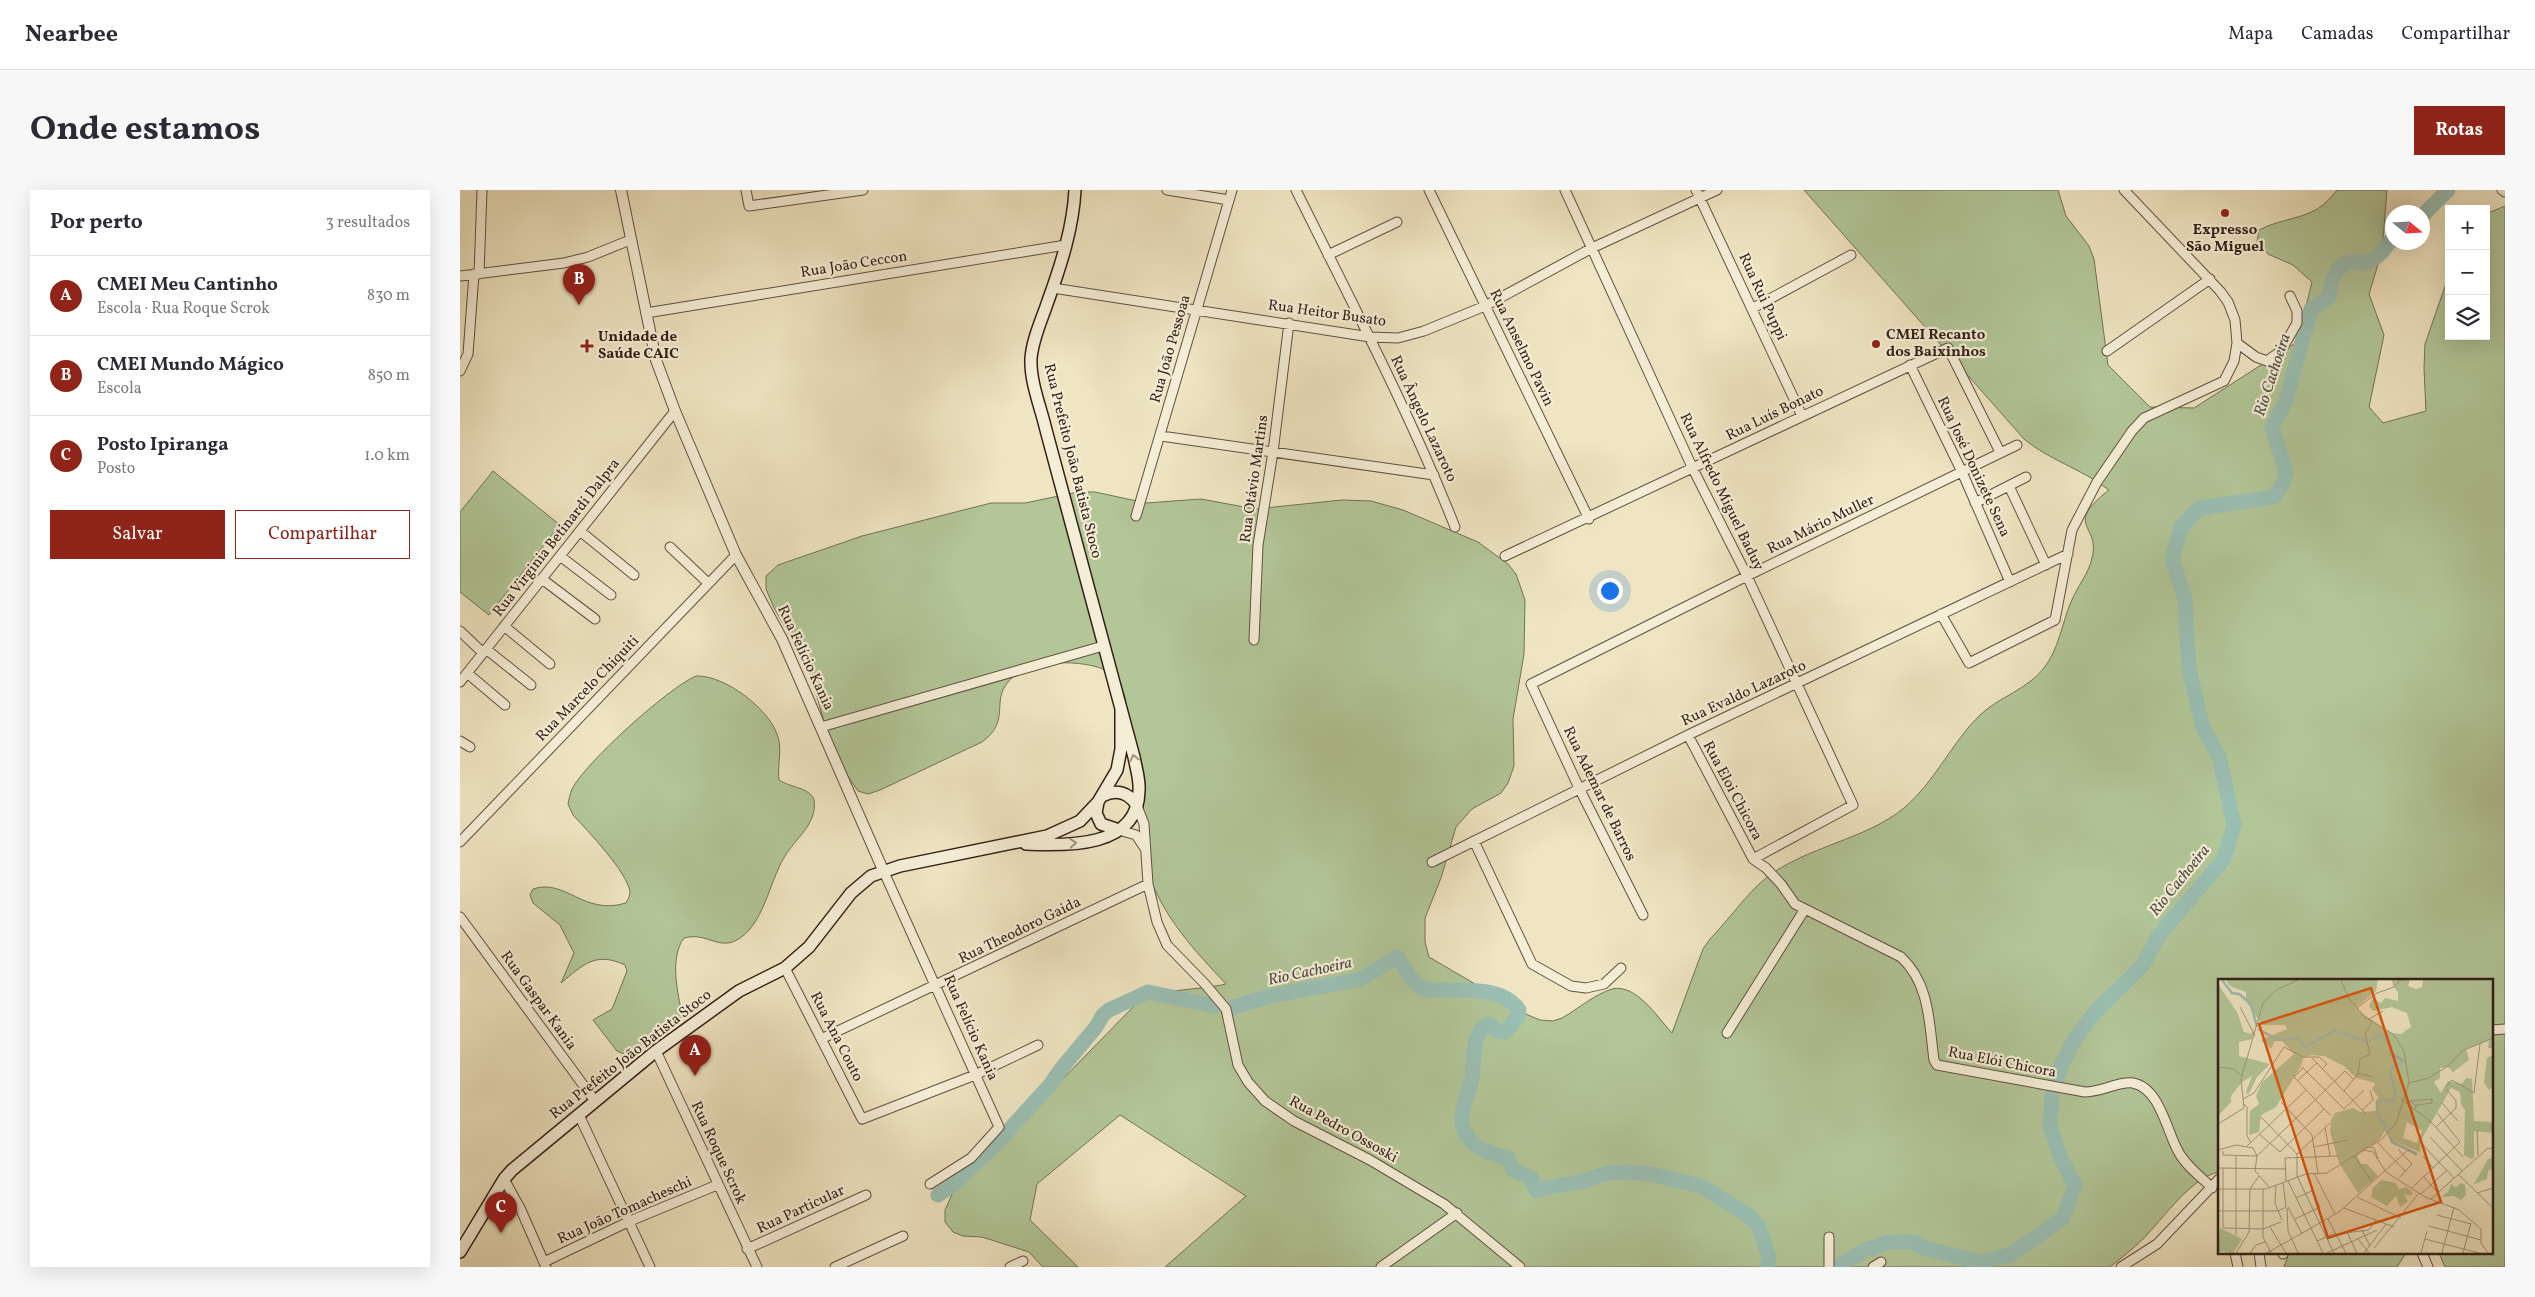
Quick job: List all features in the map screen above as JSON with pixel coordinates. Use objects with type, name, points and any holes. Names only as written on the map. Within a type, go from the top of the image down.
[{"type":"main road","name":"Rua Prefeito João Batista Stoco","points":[[1007,843],[1042,845],[1088,842],[1104,838],[1119,830],[1130,820],[1137,806],[1139,783],[1134,757],[1033,380],[1031,359],[1034,345],[1066,245],[1074,208],[1075,190]]},
{"type":"main road","name":"Rua Prefeito João Batista Stoco","points":[[460,1252],[504,1179],[656,1050],[739,991],[785,968],[809,947],[862,882],[883,870],[1058,833],[1080,821],[1100,799],[1114,776],[1119,758],[1121,710]]},
{"type":"main road","points":[[1119,830],[1101,824],[1096,812],[1100,799],[1109,792],[1121,792],[1137,806]]},
{"type":"street","points":[[460,370],[468,354],[482,190]]},
{"type":"street","name":"Rua Felício Kania","points":[[621,190],[656,360],[675,411],[736,555],[782,639],[999,1128],[971,1158],[930,1184]]},
{"type":"street","points":[[746,190],[749,206],[863,190]]},
{"type":"street","points":[[1167,190],[1229,200]]},
{"type":"street","name":"Rua João Pessoaa","points":[[1136,516],[1232,190]]},
{"type":"street","name":"Rua Ângelo Lazaroto","points":[[1296,190],[1370,337],[1434,475],[1454,527]]},
{"type":"street","name":"Rua Anselmo Pavin","points":[[1429,190],[1589,518]]},
{"type":"street","name":"Rua Alfredo Miguel Baduy","points":[[1565,190],[1693,469],[1746,576],[1853,805],[1753,859]]},
{"type":"street","name":"Rua Heitor Busato","points":[[1053,288],[1370,337],[1398,338],[1424,332],[1485,306],[1592,248],[1698,194],[1717,190]]},
{"type":"street","points":[[1941,614],[1969,664],[2055,620],[2072,530],[2097,482],[2132,431],[2144,418],[2224,381],[2234,361],[2237,343],[2235,320],[2228,302],[2210,279],[2124,190]]},
{"type":"street","name":"Rua Rui Puppi","points":[[1698,194],[1802,416]]},
{"type":"street","points":[[1328,255],[1397,222]]},
{"type":"street","points":[[460,276],[564,263],[588,257],[630,240]]},
{"type":"street","name":"Rua João Ceccon","points":[[646,313],[1066,245]]},
{"type":"street","points":[[1753,308],[1851,255]]},
{"type":"street","points":[[2107,351],[2210,279]]},
{"type":"street","points":[[2237,343],[2256,357],[2267,361],[2281,351],[2297,323],[2297,311],[2290,296]]},
{"type":"street","name":"Rua Otávio Martins","points":[[1254,640],[1258,545],[1273,452],[1289,323]]},
{"type":"street","name":"Rua Luís Bonato","points":[[1506,556],[1693,469],[1910,364],[1948,348],[2000,452]]},
{"type":"street","name":"Rua José Donizete Sena","points":[[1910,364],[1962,472],[2010,582]]},
{"type":"street","name":"Rua Virginia Betinardi Dalpra","points":[[460,682],[675,411]]},
{"type":"street","points":[[1161,436],[1434,475]]},
{"type":"street","name":"Rua Mário Muller","points":[[1531,684],[1746,576],[2017,445]]},
{"type":"street","points":[[1976,503],[2026,477]]},
{"type":"street","points":[[2009,486],[2046,565]]},
{"type":"street","points":[[580,531],[634,574]]},
{"type":"street","points":[[670,547],[708,583]]},
{"type":"street","name":"Rua Evaldo Lazaroto","points":[[1432,862],[1688,735],[2068,554]]},
{"type":"street","name":"Rua Marcelo Chiquiti","points":[[460,842],[736,555]]},
{"type":"street","points":[[560,556],[611,595]]},
{"type":"street","points":[[542,579],[595,619]]},
{"type":"street","points":[[504,626],[550,664]]},
{"type":"street","points":[[460,631],[531,685]]},
{"type":"street","points":[[821,727],[1104,646]]},
{"type":"street","points":[[467,674],[505,705]]},
{"type":"street","name":"Rua Ademar de Barros","points":[[1531,684],[1579,788],[1644,916]]},
{"type":"street","name":"Rua Eloi Chicora","points":[[1688,735],[1753,859]]},
{"type":"street","points":[[460,740],[470,748]]},
{"type":"street","name":"Rua Pedro Ossoski","points":[[1137,806],[1144,824],[1144,847],[1148,884],[1157,922],[1167,945],[1205,984],[1226,1009],[1238,1065],[1248,1082],[1265,1101],[1294,1121],[1370,1160],[1457,1213],[1520,1267]]},
{"type":"street","points":[[1119,830],[1136,836],[1144,847]]},
{"type":"street","points":[[1474,841],[1532,964],[1571,986],[1586,988],[1604,984],[1621,968]]},
{"type":"street","name":"Rua Elói Chicora","points":[[1753,859],[1766,868],[1781,884],[1795,904],[1901,958],[1914,969],[1925,996],[1934,1060],[1937,1064],[2085,1092],[2099,1092],[2120,1083],[2134,1083],[2144,1088],[2162,1112],[2177,1150],[2212,1188]]},
{"type":"street","name":"Rua Theodoro Gaida","points":[[821,1039],[935,987],[1148,884]]},
{"type":"street","points":[[1726,1032],[1805,909]]},
{"type":"street","name":"Rua Gaspar Kania","points":[[461,921],[595,1101]]},
{"type":"street","name":"Rua Ana Couto","points":[[785,968],[862,1120],[975,1075]]},
{"type":"street","points":[[2492,1030],[2505,1029]]},
{"type":"street","points":[[975,1075],[1038,1045]]},
{"type":"street","name":"Rua Roque Scrok","points":[[656,1050],[757,1267]]},
{"type":"street","points":[[579,1115],[650,1267]]},
{"type":"street","points":[[504,1179],[521,1210],[545,1265]]},
{"type":"street","points":[[2122,1267],[2157,1244],[2218,1180]]},
{"type":"street","name":"Rua João Tomacheschi","points":[[545,1265],[630,1221],[718,1185]]},
{"type":"street","name":"Rua Particular","points":[[747,1249],[866,1194]]},
{"type":"street","points":[[1382,1267],[1457,1213]]},
{"type":"street","points":[[835,1267],[903,1236]]},
{"type":"street","points":[[1829,1237],[1829,1267]]},
{"type":"street","points":[[2236,1254],[2238,1267]]},
{"type":"street","points":[[2258,1254],[2261,1267]]},
{"type":"street","points":[[2422,1254],[2428,1267]]},
{"type":"street","points":[[1010,1267],[1023,1261]]},
{"type":"green space","points":[[1804,190],[2058,190],[2066,216],[2089,246],[2094,259],[2108,365],[2150,407],[2194,408],[2297,342],[2312,282],[2293,265],[2268,254],[2257,242],[2259,230],[2316,210],[2327,202],[2337,190],[2387,190],[2382,251],[2369,294],[2384,335],[2369,407],[2383,423],[2426,411],[2425,344],[2445,286],[2445,340],[2490,340],[2490,212],[2505,206],[2505,1267],[2445,1267],[2439,1254],[2492,1254],[2492,979],[2218,979],[2218,1172],[2209,1175],[2188,1190],[2143,1239],[2110,1267],[1165,1267],[1246,1196],[1120,1115],[1037,1184],[1030,1220],[1078,1267],[1043,1267],[1029,1252],[982,1237],[963,1236],[953,1232],[945,1222],[945,1210],[954,1190],[1136,1004],[1168,992],[1226,984],[1191,946],[1171,919],[1162,905],[1148,873],[1125,697],[1119,683],[1112,674],[1099,667],[1086,664],[1056,663],[1042,665],[1017,674],[1003,689],[996,727],[982,742],[880,790],[868,794],[858,791],[847,775],[825,725],[808,666],[774,608],[766,589],[766,576],[778,565],[862,536],[991,503],[1025,503],[1078,492],[1095,492],[1146,503],[1201,499],[1255,509],[1342,500],[1371,501],[1403,510],[1478,542],[1508,564],[1516,574],[1525,600],[1524,654],[1513,719],[1514,766],[1508,783],[1501,793],[1472,809],[1456,827],[1441,878],[1425,918],[1425,942],[1429,957],[1528,1015],[1540,1020],[1553,1021],[1562,1018],[1593,998],[1612,989],[1630,991],[1646,1003],[1672,1033],[1703,949],[1759,884],[1782,867],[1799,858],[1871,828],[1904,808],[1925,786],[1961,737],[1980,715],[2030,682],[2049,661],[2057,644],[2071,602],[2086,575],[2092,558],[2092,538],[2085,519],[2095,502],[2109,490],[2024,439]]},
{"type":"green space","points":[[493,471],[560,525],[489,615],[460,592],[460,512]]},
{"type":"green space","points":[[696,676],[707,677],[731,687],[743,694],[764,713],[779,739],[779,780],[804,790],[812,796],[814,800],[813,816],[779,866],[759,915],[745,934],[729,943],[699,937],[684,938],[677,954],[676,973],[681,1010],[686,1014],[678,1020],[667,1034],[647,1044],[636,1054],[628,1056],[617,1051],[593,1020],[612,1009],[627,971],[625,965],[605,959],[597,960],[583,966],[561,983],[574,953],[560,925],[533,903],[530,895],[533,889],[545,887],[555,888],[598,905],[611,906],[626,903],[630,892],[622,874],[606,852],[573,815],[568,804],[572,789],[593,762],[629,727],[667,695]]},
{"type":"green space","points":[[2289,1254],[2405,1254],[2397,1267],[2284,1267]]},
{"type":"waterway","name":"Rio Cachoeira","points":[[2430,208],[2448,190]]},
{"type":"waterway","name":"Rio Cachoeira","points":[[2056,1082],[2062,1064],[2076,1037],[2097,1010],[2143,965],[2159,935],[2224,859],[2234,825],[2219,756],[2203,728],[2189,669],[2185,599],[2172,559],[2181,527],[2199,508],[2274,497],[2283,483],[2286,472],[2272,428],[2286,400],[2311,309],[2329,297],[2332,281],[2341,267],[2350,262],[2365,263],[2370,261],[2385,248]]},
{"type":"waterway","name":"Rio Cachoeira","points":[[1233,1007],[1271,996],[1361,979],[1397,957],[1413,981],[1422,988],[1428,990],[1477,991],[1501,996],[1519,1010],[1518,1017],[1505,1032],[1498,1031],[1488,1024],[1478,1035],[1474,1048],[1472,1078],[1462,1113],[1463,1127],[1470,1140],[1479,1148],[1508,1158],[1513,1170],[1531,1178],[1536,1190],[1583,1181],[1608,1173],[1627,1172],[1650,1174],[1701,1186],[1748,1215],[1758,1225],[1769,1257],[1767,1267]]},
{"type":"waterway","name":"Rio Cachoeira","points":[[938,1195],[954,1184],[998,1142],[1049,1086],[1096,1027],[1103,1015],[1109,1010],[1148,992],[1215,1006]]},
{"type":"waterway","name":"Rio Cachoeira","points":[[1840,1267],[1842,1263],[1868,1249],[1890,1242],[1914,1242],[1924,1248],[1979,1262],[2010,1255],[2063,1218],[2075,1185],[2060,1157],[2050,1126],[2052,1096]]},
{"type":"place","name":"Expresso São Miguel","points":[[2225,213]]},
{"type":"place","name":"CMEI Mundo Mágico","points":[[579,305]]},
{"type":"place","name":"CMEI Recanto dos Baixinhos","points":[[1876,344]]},
{"type":"place","name":"Unidade de Saúde CAIC","points":[[587,346]]},
{"type":"place","name":"CMEI Meu Cantinho","points":[[695,1076]]},
{"type":"place","name":"Posto Ipiranga","points":[[501,1233]]}]
